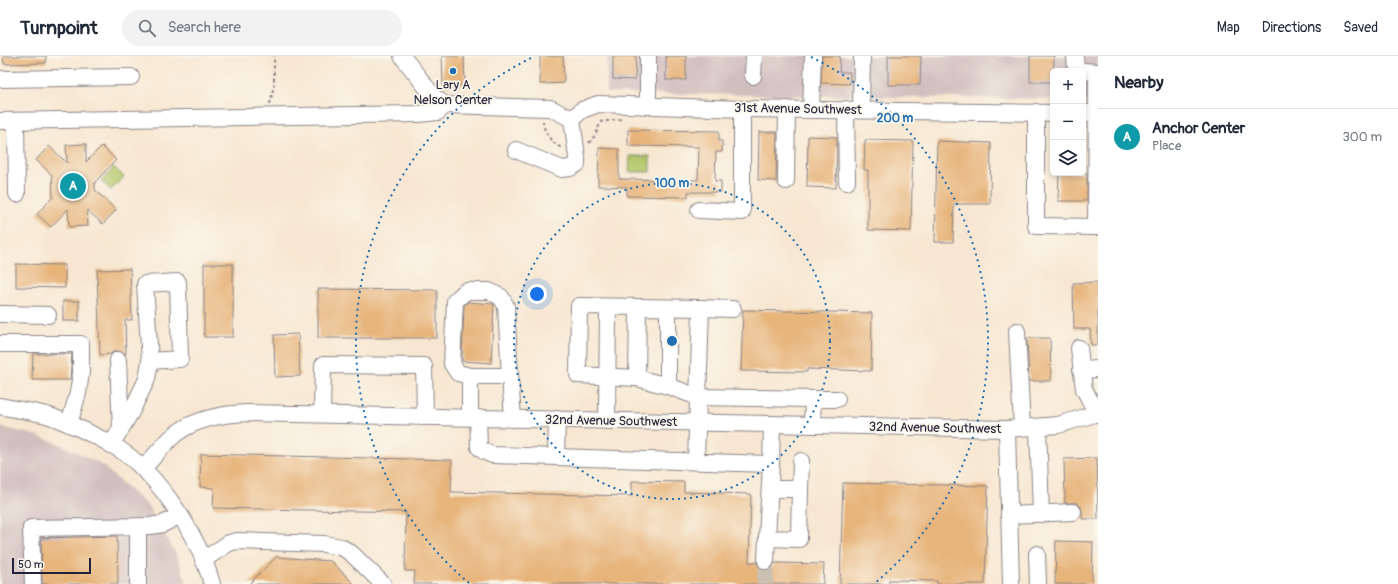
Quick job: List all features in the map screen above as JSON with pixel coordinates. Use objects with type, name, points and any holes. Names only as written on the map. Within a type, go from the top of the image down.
[{"type":"street","points":[[402,56],[434,98],[445,105],[550,108],[572,119],[577,164],[570,168],[562,169],[516,150]]},
{"type":"street","points":[[648,56],[648,106]]},
{"type":"street","points":[[753,76],[754,56]]},
{"type":"street","points":[[812,109],[813,56]]},
{"type":"street","points":[[847,182],[854,109],[862,56]]},
{"type":"street","points":[[1075,56],[1076,68]]},
{"type":"street","points":[[1036,112],[1036,226],[1096,227],[1093,113],[1097,72],[1086,71]]},
{"type":"street","points":[[0,79],[132,77]]},
{"type":"street","name":"31st Avenue Southwest","points":[[572,119],[582,110],[598,104],[742,109],[854,109],[1050,113]]},
{"type":"street","points":[[0,122],[418,114],[438,112],[445,105]]},
{"type":"street","points":[[699,210],[742,212],[742,109]]},
{"type":"street","points":[[786,181],[787,109]]},
{"type":"street","points":[[16,121],[18,194]]},
{"type":"street","points":[[111,445],[148,379],[150,361],[145,284],[178,282],[180,359],[150,361]]},
{"type":"street","points":[[510,376],[470,376],[458,373],[452,364],[455,301],[466,291],[489,291],[501,297],[506,306],[513,419]]},
{"type":"street","points":[[733,309],[579,306],[578,375],[637,378],[668,386],[698,397],[837,399]]},
{"type":"street","points":[[607,421],[608,306]]},
{"type":"street","points":[[637,378],[638,307]]},
{"type":"street","points":[[668,308],[668,386]]},
{"type":"street","points":[[696,461],[701,308]]},
{"type":"street","points":[[0,314],[48,315]]},
{"type":"street","points":[[1017,331],[1022,428],[1042,514]]},
{"type":"street","points":[[0,344],[81,344],[81,373],[78,393],[70,424]]},
{"type":"street","points":[[1080,348],[1084,389],[1097,414]]},
{"type":"street","points":[[118,360],[121,429]]},
{"type":"street","points":[[322,414],[323,365],[424,366],[425,417]]},
{"type":"street","points":[[1081,370],[1098,369]]},
{"type":"street","points":[[470,376],[474,418],[479,447],[485,452],[492,454],[556,457],[771,464]]},
{"type":"street","points":[[812,398],[812,425]]},
{"type":"street","points":[[0,406],[49,416],[87,431],[120,450],[143,469],[163,492],[188,527],[212,584]]},
{"type":"street","name":"32nd Avenue Southwest","points":[[143,469],[176,433],[197,422],[220,415],[247,413],[698,423],[1022,428],[1058,425],[1097,414]]},
{"type":"street","points":[[556,457],[557,419]]},
{"type":"street","points":[[766,561],[772,424]]},
{"type":"street","points":[[1011,584],[1009,515],[1022,428]]},
{"type":"street","points":[[767,538],[798,539],[801,461]]},
{"type":"street","points":[[770,489],[800,489]]},
{"type":"street","points":[[1009,515],[1073,512]]},
{"type":"street","points":[[33,584],[31,528],[150,526],[163,524],[180,515]]},
{"type":"street","points":[[138,527],[138,584]]},
{"type":"street","points":[[203,560],[229,543],[237,541],[324,544],[341,547],[351,553],[383,584]]},
{"type":"street","points":[[1037,554],[1038,584]]},
{"type":"path","points":[[266,117],[274,85],[274,56]]},
{"type":"path","points":[[542,116],[544,129],[550,139],[558,146],[567,150],[586,145],[593,139],[600,122],[627,118]]},
{"type":"shaded area","points":[[607,56],[1098,56],[1098,100],[1086,100],[1086,68],[1050,68],[1050,99],[607,93]]},
{"type":"shaded area","points":[[0,427],[36,435],[62,445],[102,465],[148,506],[177,556],[187,584],[0,584]]},
{"type":"green space","points":[[630,156],[650,156],[650,172],[629,172]]},
{"type":"green space","points":[[114,167],[124,177],[111,190],[101,181]]},
{"type":"building","points":[[3,56],[46,56],[46,63],[4,64]]},
{"type":"building","name":"Lary A Nelson Center","points":[[442,56],[464,56],[465,85],[443,86]]},
{"type":"building","points":[[540,56],[563,56],[564,83],[540,84]]},
{"type":"building","points":[[613,56],[636,56],[635,80],[613,79]]},
{"type":"building","points":[[666,56],[686,56],[686,80],[666,80]]},
{"type":"building","points":[[822,56],[840,56],[839,72],[850,72],[850,84],[821,83]]},
{"type":"building","points":[[888,56],[921,56],[920,85],[888,85]]},
{"type":"building","points":[[1030,56],[1054,56],[1054,68],[1050,68],[1050,82],[1030,82]]},
{"type":"building","points":[[628,130],[719,131],[719,141],[722,141],[722,152],[716,152],[715,181],[721,181],[721,192],[688,192],[688,197],[627,196],[627,187],[598,186],[599,148],[619,149],[619,179],[698,180],[699,147],[628,146]]},
{"type":"building","points":[[759,132],[777,132],[776,181],[758,180]]},
{"type":"building","points":[[808,136],[837,137],[836,188],[807,187]]},
{"type":"building","points":[[865,140],[913,141],[911,231],[868,230],[868,170],[864,170]]},
{"type":"building","points":[[937,141],[991,143],[990,204],[954,204],[953,242],[935,242]]},
{"type":"building","points":[[86,144],[86,162],[102,146],[116,160],[95,182],[95,190],[116,210],[103,224],[87,210],[88,226],[69,227],[68,209],[51,227],[37,214],[53,197],[52,175],[36,160],[49,146],[67,163],[66,145]]},
{"type":"building","points":[[1087,173],[1087,201],[1058,201],[1059,176],[1086,176]]},
{"type":"building","points":[[16,264],[65,265],[65,288],[16,287]]},
{"type":"building","points":[[204,264],[233,264],[233,337],[204,337]]},
{"type":"building","points":[[130,269],[132,320],[125,320],[126,354],[118,351],[111,354],[100,355],[97,270]]},
{"type":"building","points":[[1098,282],[1098,345],[1091,345],[1090,329],[1074,329],[1073,283]]},
{"type":"building","points":[[318,289],[437,290],[437,338],[318,338]]},
{"type":"building","points":[[63,301],[79,301],[79,321],[63,321]]},
{"type":"building","points":[[468,302],[494,304],[491,363],[462,361],[464,305]]},
{"type":"building","points":[[743,310],[872,313],[871,371],[807,369],[807,372],[741,371]]},
{"type":"building","points":[[298,334],[300,376],[275,377],[274,335]]},
{"type":"building","points":[[1027,338],[1050,338],[1051,381],[1029,381]]},
{"type":"building","points":[[33,354],[72,354],[70,380],[32,380]]},
{"type":"building","points":[[201,454],[452,460],[451,492],[632,496],[632,481],[684,482],[684,492],[751,494],[749,562],[757,563],[761,569],[766,570],[771,569],[775,563],[824,564],[823,584],[414,584],[415,571],[405,571],[406,512],[213,508],[214,488],[200,487]]},
{"type":"building","points":[[1097,458],[1098,519],[1082,519],[1081,507],[1077,503],[1065,503],[1064,459]]},
{"type":"building","points":[[843,483],[988,486],[985,584],[937,584],[937,581],[889,580],[889,584],[840,584]]},
{"type":"building","points":[[117,536],[118,584],[42,584],[41,538]]},
{"type":"building","points":[[1056,541],[1093,542],[1092,584],[1055,584]]},
{"type":"building","points":[[276,557],[331,561],[354,584],[249,584]]},
{"type":"tunnel","points":[[765,584],[766,561]]},
{"type":"place","name":"Lary A Nelson Center","points":[[453,71]]},
{"type":"place","name":"Anchor Center","points":[[73,186]]}]
